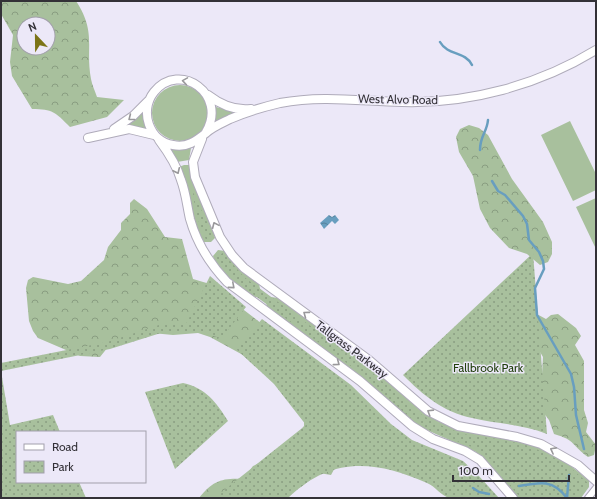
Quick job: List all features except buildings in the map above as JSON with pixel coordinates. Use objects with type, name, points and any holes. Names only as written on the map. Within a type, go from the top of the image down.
[{"type":"street","name":"West Alvo Road","points":[[205,92],[215,100],[230,107],[244,110],[293,101],[331,98],[362,98],[404,102],[447,100],[469,97],[509,88],[545,76],[596,50]]},
{"type":"street","points":[[88,138],[108,132],[129,129],[156,137],[167,144],[181,146],[194,143],[210,126],[212,104],[205,92],[193,83],[186,81],[172,81],[159,88],[133,116],[108,132]]},
{"type":"street","points":[[150,99],[147,118],[156,137]]},
{"type":"street","name":"West Alvo Road","points":[[205,133],[231,119],[264,107]]},
{"type":"street","name":"Tallgrass Parkway","points":[[205,133],[194,155],[193,163],[195,177],[220,237],[232,255],[244,268],[369,360],[428,411],[458,426],[517,437],[541,444],[578,465],[596,481]]},
{"type":"street","name":"Tallgrass Parkway","points":[[156,137],[180,176],[190,219],[198,241],[208,258],[224,278],[242,294],[360,381],[412,426],[433,439],[465,451],[480,460],[513,498]]},
{"type":"street","points":[[588,498],[596,488]]},
{"type":"green space","points":[[1,1],[76,1],[86,22],[88,31],[89,68],[91,81],[97,97],[124,100],[107,117],[70,127],[53,112],[32,109],[12,76],[10,62],[13,35],[1,14]]},
{"type":"green space","points":[[174,85],[186,85],[196,89],[204,97],[208,107],[208,119],[204,129],[196,137],[186,141],[174,141],[164,137],[156,129],[152,119],[152,107],[156,97],[164,89]]},
{"type":"green space","points":[[216,107],[237,112],[216,123]]},
{"type":"green space","points":[[142,112],[147,130],[133,126],[122,126]]},
{"type":"green space","points":[[570,121],[596,174],[596,190],[573,201],[541,135]]},
{"type":"green space","points":[[469,125],[479,128],[488,135],[512,179],[543,222],[552,242],[552,254],[548,262],[540,265],[527,254],[509,248],[490,228],[480,209],[473,176],[459,152],[456,137],[460,129]]},
{"type":"green space","points":[[169,148],[181,150],[191,148],[189,160],[177,162]]},
{"type":"green space","points":[[189,165],[192,180],[214,231],[215,238],[211,242],[204,242],[197,230],[179,167]]},
{"type":"green space","points":[[192,190],[214,237],[206,240],[197,217]]},
{"type":"green space","points":[[596,198],[596,249],[576,207]]},
{"type":"green space","points":[[134,199],[147,209],[165,237],[182,239],[193,279],[210,284],[266,327],[336,389],[371,414],[374,420],[362,449],[344,466],[337,464],[331,475],[319,473],[301,487],[289,491],[280,498],[199,498],[213,484],[229,479],[243,479],[253,466],[277,455],[293,440],[304,426],[304,420],[309,414],[308,405],[300,396],[273,381],[254,361],[210,337],[198,333],[173,335],[152,333],[144,337],[121,339],[108,347],[100,357],[80,356],[38,338],[29,321],[26,288],[28,280],[33,277],[68,284],[81,281],[104,260],[108,247],[121,230],[121,223],[130,214],[130,203]]},
{"type":"green space","points":[[218,250],[225,251],[240,269],[259,284],[261,293],[257,297],[252,296],[239,287],[219,267],[213,256]]},
{"type":"green space","points":[[223,253],[244,277],[362,364],[422,415],[440,425],[463,434],[504,440],[530,446],[565,463],[589,484],[577,498],[521,498],[480,452],[472,447],[431,431],[408,416],[359,372],[239,284],[224,269],[215,257]]},
{"type":"green space","name":"Fallbrook Park","points":[[533,253],[547,434],[519,426],[481,420],[452,412],[426,396],[403,375]]},
{"type":"green space","points":[[210,276],[246,307],[221,339],[206,332],[164,332],[110,349],[1,371],[1,363],[107,342],[165,323],[186,324]]},
{"type":"green space","points":[[271,297],[278,298],[364,361],[418,408],[434,419],[451,427],[507,438],[541,448],[561,459],[580,473],[589,481],[589,487],[581,498],[518,498],[486,461],[476,452],[418,426],[358,374],[268,309],[266,303]]},
{"type":"green space","points":[[533,312],[546,319],[551,315],[558,314],[576,328],[581,336],[575,345],[584,361],[584,410],[588,423],[586,432],[596,445],[594,455],[588,457],[570,441],[554,434],[549,420],[543,412],[541,392],[543,357],[536,345]]},
{"type":"green space","points":[[262,319],[351,385],[391,424],[412,440],[463,461],[499,498],[450,498],[430,484],[408,475],[372,467],[354,466],[337,469],[321,475],[304,484],[288,498],[217,498],[223,491],[306,425],[274,384],[236,349]]},
{"type":"green space","points":[[1,371],[10,425],[53,415],[60,431],[16,431],[16,483],[79,483],[86,498],[1,498]]},
{"type":"green space","points":[[183,383],[198,388],[210,397],[228,421],[175,469],[145,392]]},
{"type":"water","points":[[329,215],[332,217],[335,215],[339,220],[335,224],[332,221],[324,229],[320,223]]},
{"type":"waterway","points":[[440,42],[447,50],[465,57],[472,65]]},
{"type":"waterway","points":[[480,150],[481,141],[488,120]]},
{"type":"waterway","points":[[492,181],[498,191],[505,195],[523,216],[527,224],[529,240],[539,252],[543,261],[544,269],[535,288],[537,315],[571,374],[574,387],[576,415],[584,449]]},
{"type":"waterway","points":[[567,498],[569,475]]},
{"type":"waterway","points":[[519,486],[546,483],[557,488],[567,498]]},
{"type":"waterway","points":[[473,488],[479,492],[489,494]]}]
